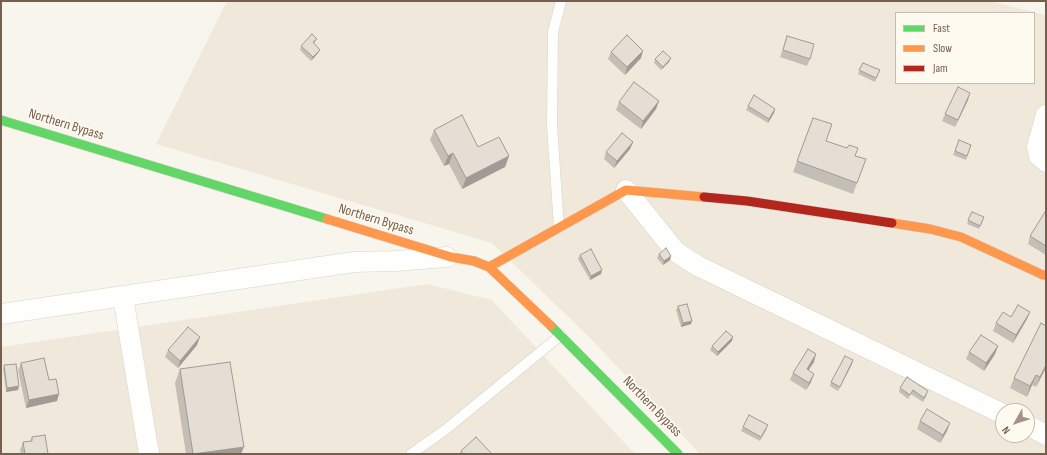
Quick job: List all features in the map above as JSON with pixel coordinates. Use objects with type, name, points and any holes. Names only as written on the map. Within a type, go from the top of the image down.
[{"type":"street","points":[[1046,115],[1037,147],[1039,156],[1046,162]]},
{"type":"street","name":"Northern Bypass","points":[[1,120],[450,257],[474,261],[489,267],[561,334],[678,454]]},
{"type":"street","points":[[626,190],[676,252],[698,266],[995,410]]},
{"type":"street","points":[[489,267],[626,190],[747,201],[930,229],[961,237],[1043,275],[1046,275]]},
{"type":"street","points":[[1,314],[354,262],[450,257]]},
{"type":"street","points":[[123,297],[149,454]]},
{"type":"street","points":[[1035,429],[1046,435]]},
{"type":"lane","points":[[559,228],[552,124],[552,47],[553,32],[561,1]]},
{"type":"lane","points":[[411,454],[445,430],[561,334]]},
{"type":"shaded area","points":[[227,1],[990,1],[1034,12],[895,12],[895,84],[1035,84],[1035,12],[1046,15],[1046,454],[700,454],[590,338],[492,243],[156,144]]},
{"type":"shaded area","points":[[427,284],[492,300],[635,454],[1,454],[1,347]]},
{"type":"building","points":[[312,34],[317,39],[313,42],[320,50],[313,57],[301,46]]},
{"type":"building","points":[[627,35],[643,51],[627,67],[611,52]]},
{"type":"building","points":[[787,36],[814,44],[810,59],[783,50]]},
{"type":"building","points":[[663,51],[671,58],[663,67],[655,59]]},
{"type":"building","points":[[863,63],[880,70],[876,78],[859,70]]},
{"type":"building","points":[[634,82],[659,101],[643,121],[619,102]]},
{"type":"building","points":[[958,87],[970,93],[958,120],[945,114]]},
{"type":"building","points":[[754,95],[775,109],[769,119],[748,106]]},
{"type":"building","points":[[462,115],[478,147],[499,137],[509,156],[466,178],[453,153],[448,156],[434,130]]},
{"type":"building","points":[[813,118],[832,124],[826,141],[847,148],[849,145],[858,148],[855,156],[866,159],[857,183],[797,161]]},
{"type":"building","points":[[622,133],[633,142],[617,161],[606,152]]},
{"type":"building","points":[[959,140],[971,145],[967,156],[955,151]]},
{"type":"building","points":[[972,212],[984,217],[980,226],[968,220]]},
{"type":"building","points":[[1046,212],[1046,246],[1030,236]]},
{"type":"building","points":[[666,248],[671,256],[664,261],[659,254]]},
{"type":"building","points":[[591,249],[602,270],[591,276],[580,255]]},
{"type":"building","points":[[687,304],[692,321],[683,323],[678,306]]},
{"type":"building","points":[[1018,305],[1030,312],[1016,335],[996,323],[1003,312],[1011,317]]},
{"type":"building","points":[[1041,323],[1046,326],[1046,365],[1040,377],[1036,375],[1030,386],[1014,378]]},
{"type":"building","points":[[188,327],[200,337],[180,361],[168,350]]},
{"type":"building","points":[[726,331],[733,337],[718,352],[712,346]]},
{"type":"building","points":[[981,335],[998,346],[986,363],[969,352]]},
{"type":"building","points":[[808,349],[816,354],[807,369],[814,374],[809,383],[793,373]]},
{"type":"building","points":[[845,356],[853,360],[840,387],[831,382]]},
{"type":"building","points":[[44,358],[49,380],[56,379],[59,394],[29,400],[21,363]]},
{"type":"building","points":[[230,362],[244,447],[193,454],[180,369]]},
{"type":"building","points":[[16,364],[19,386],[7,388],[4,365]]},
{"type":"building","points":[[907,377],[928,391],[924,398],[913,390],[910,395],[900,388]]},
{"type":"building","points":[[927,409],[950,423],[943,435],[920,421]]},
{"type":"building","points":[[749,415],[768,425],[761,437],[743,427]]},
{"type":"building","points":[[45,435],[48,454],[25,454],[23,442],[32,441],[32,437]]},
{"type":"building","points":[[476,437],[492,454],[463,454],[461,451]]},
{"type":"traffic: fast","points":[[1,120],[327,219]]},
{"type":"traffic: fast","points":[[551,326],[678,454]]},
{"type":"traffic: slow","points":[[489,267],[626,190],[704,197]]},
{"type":"traffic: slow","points":[[327,219],[451,257],[474,261],[489,267],[551,326]]},
{"type":"traffic: slow","points":[[892,223],[930,229],[961,237],[1043,275],[1046,275]]},
{"type":"traffic: jam","points":[[704,197],[747,201],[892,223]]}]
